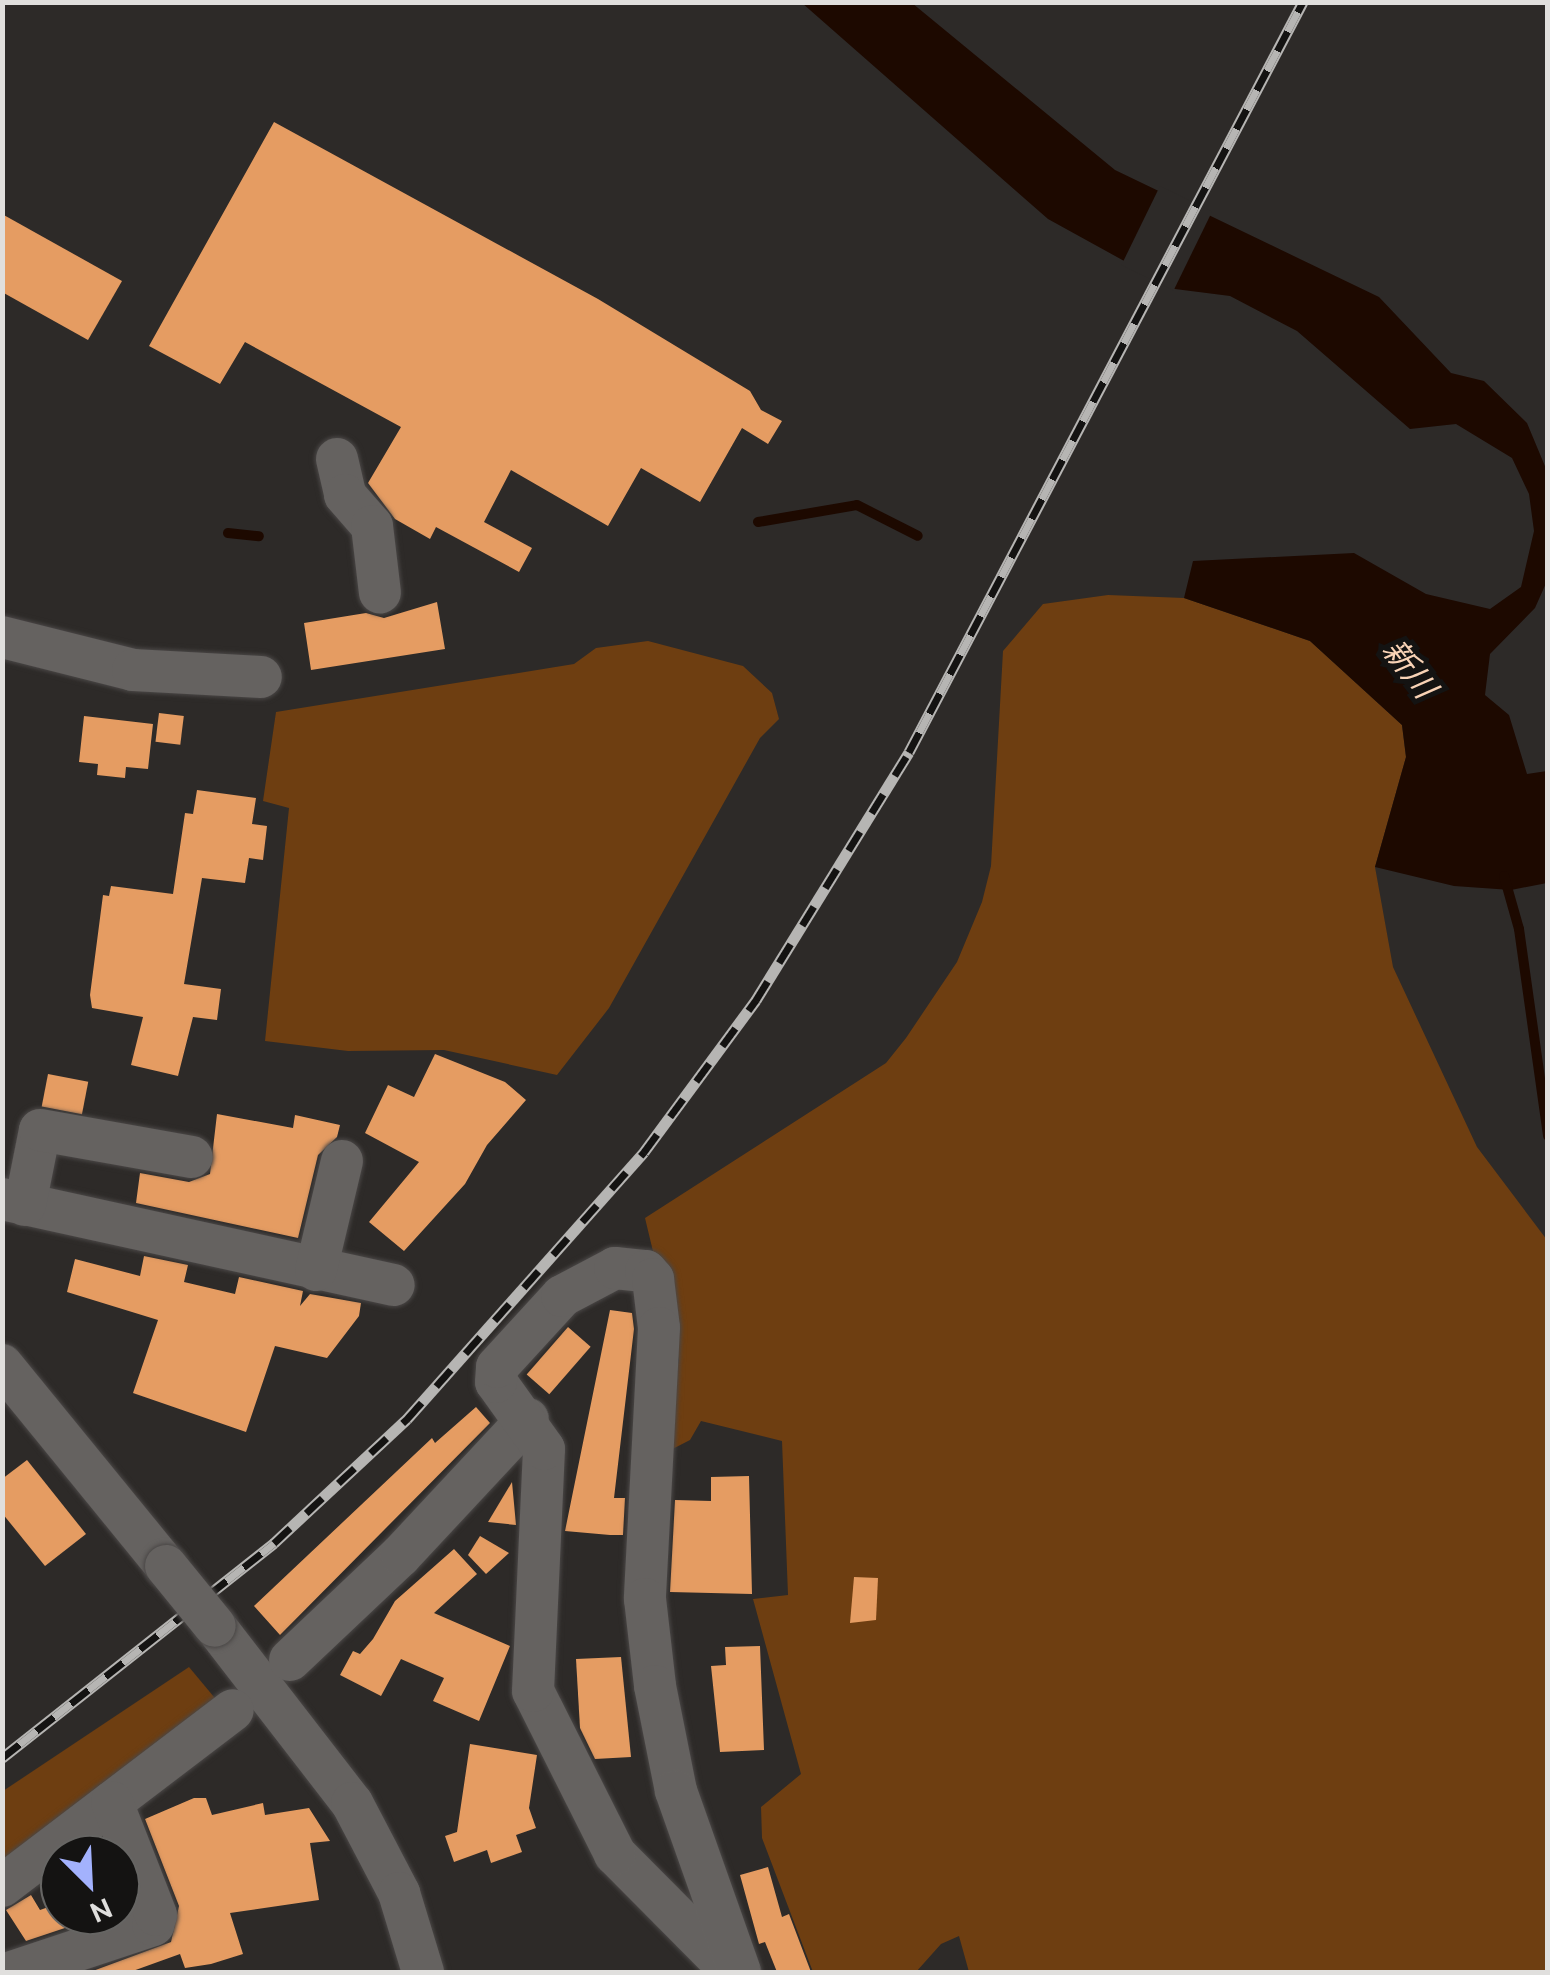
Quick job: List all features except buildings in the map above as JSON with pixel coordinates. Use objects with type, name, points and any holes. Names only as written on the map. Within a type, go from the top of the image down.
[{"type":"street","points":[[337,459],[345,494],[372,526],[380,593]]},
{"type":"street","points":[[2,637],[133,670],[261,678]]},
{"type":"street","points":[[192,1158],[40,1130],[14,1202],[394,1285]]},
{"type":"street","points":[[316,1270],[342,1161]]},
{"type":"street","points":[[732,1972],[615,1854],[536,1708],[534,1578],[544,1449],[528,1418],[496,1382],[498,1367],[580,1282],[616,1268],[646,1271],[659,1328],[645,1599],[655,1686],[676,1792],[740,1972]]},
{"type":"street","points":[[2,1364],[352,1803],[391,1876],[423,1972]]},
{"type":"street","points":[[290,1660],[424,1531],[528,1418]]},
{"type":"street","points":[[2,1886],[226,1715]]},
{"type":"street","points":[[12,1972],[153,1925],[156,1916],[112,1802]]},
{"type":"shaded area","points":[[1108,595],[1184,598],[1310,641],[1402,725],[1406,757],[1375,867],[1393,967],[1477,1147],[1547,1240],[1547,1972],[969,1972],[959,1936],[941,1944],[916,1972],[813,1972],[762,1838],[761,1807],[801,1774],[753,1599],[788,1595],[782,1441],[701,1421],[690,1440],[657,1457],[679,1360],[645,1218],[886,1063],[906,1038],[957,962],[982,902],[991,866],[1003,651],[1043,604]]},
{"type":"shaded area","points":[[648,641],[743,666],[772,693],[779,719],[760,738],[609,1008],[557,1075],[444,1050],[348,1051],[265,1041],[289,808],[263,801],[276,712],[574,664],[596,648]]},
{"type":"shaded area","points":[[189,1667],[219,1703],[50,1835],[40,1835],[40,1843],[3,1872],[3,1791]]},
{"type":"water","points":[[802,3],[912,3],[1115,170],[1379,297],[1451,373],[1484,381],[1527,423],[1547,471],[1547,581],[1535,608],[1490,654],[1485,695],[1509,715],[1527,774],[1547,771],[1547,883],[1511,890],[1454,886],[1375,867],[1406,757],[1402,725],[1310,641],[1184,598],[1193,561],[1354,553],[1426,594],[1490,609],[1521,587],[1534,531],[1529,494],[1512,458],[1456,424],[1410,429],[1297,331],[1230,296],[1175,289],[1048,219]]},
{"type":"pier","points":[[1160,186],[1212,211],[1174,291],[1121,265]]},
{"type":"waterway","name":"新川","points":[[758,522],[857,505],[918,536]]},
{"type":"waterway","name":"新川","points":[[228,533],[259,536]]},
{"type":"waterway","points":[[1504,876],[1519,929],[1548,1136]]},
{"type":"railway","points":[[2,1758],[274,1543],[407,1419],[644,1152],[756,1000],[909,752],[1303,2]]}]
